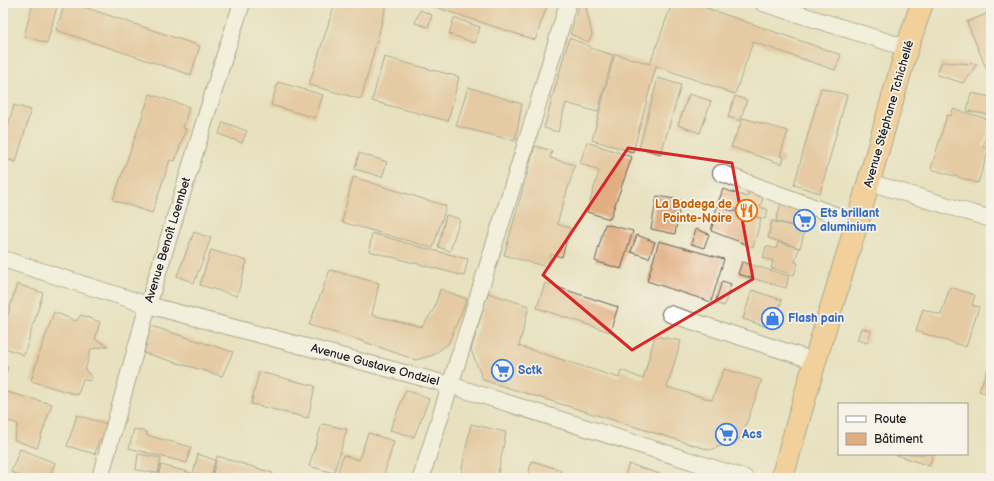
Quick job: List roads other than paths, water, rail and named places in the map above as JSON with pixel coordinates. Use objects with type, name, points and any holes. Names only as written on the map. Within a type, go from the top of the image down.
[{"type":"highway","name":"Avenue Stéphane Tchichellé","points":[[782,478],[907,48],[922,3]]},
{"type":"street","name":"Avenue Benoît Loembet","points":[[100,478],[148,305],[242,3]]},
{"type":"street","points":[[422,478],[568,3]]},
{"type":"street","points":[[763,3],[907,48]]},
{"type":"street","points":[[721,173],[857,223]]},
{"type":"street","points":[[868,182],[991,219]]},
{"type":"street","name":"Avenue Gustave Ondziel","points":[[3,259],[148,305],[450,386],[745,478]]},
{"type":"street","points":[[670,314],[815,361]]},
{"type":"place","name":"La Bodega de Pointe-Noire","points":[[747,211]]},
{"type":"place","name":"Ets brillant aluminium","points":[[805,220]]},
{"type":"place","name":"Flash pain","points":[[772,318]]},
{"type":"place","name":"Sctk","points":[[502,370]]},
{"type":"place","name":"Acs","points":[[727,434]]}]
